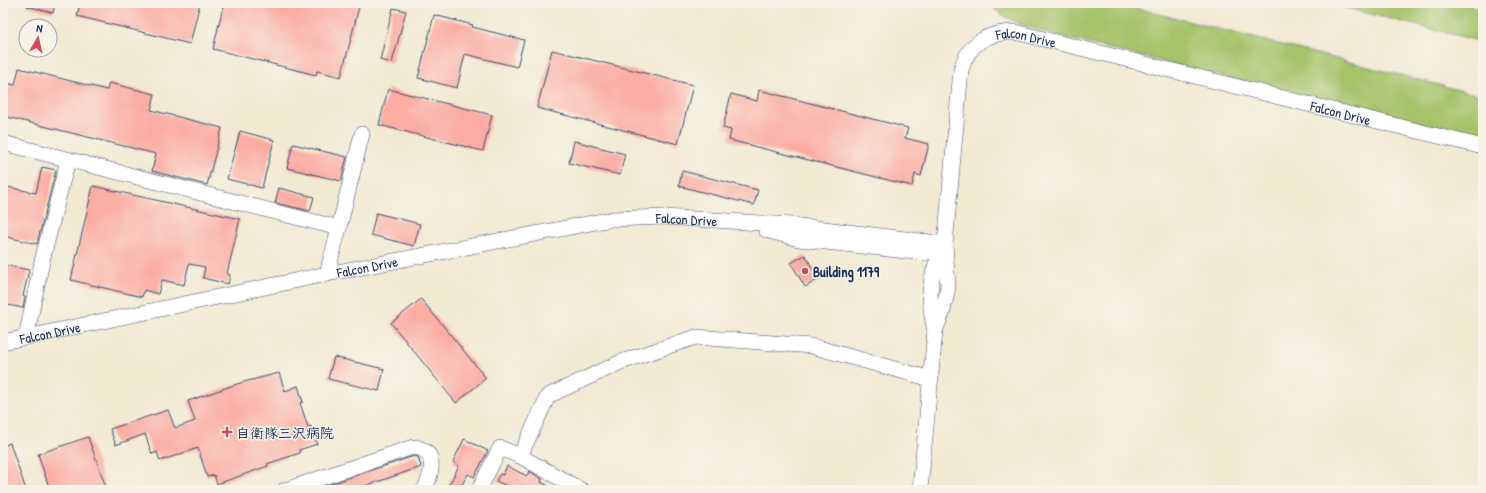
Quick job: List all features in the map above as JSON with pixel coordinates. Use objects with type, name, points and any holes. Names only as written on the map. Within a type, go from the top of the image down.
[{"type":"street","name":"Falcon Drive","points":[[944,244],[963,60],[970,49],[980,40],[1002,32],[1015,32],[1039,37],[1483,147]]},
{"type":"street","points":[[327,274],[362,134]]},
{"type":"street","points":[[3,143],[339,228]]},
{"type":"street","points":[[26,337],[43,257],[68,160]]},
{"type":"street","name":"Falcon Drive","points":[[3,342],[327,274],[612,219],[664,217],[792,225],[944,244]]},
{"type":"street","name":"Falcon Drive","points":[[734,222],[799,239],[924,254],[944,244]]},
{"type":"street","points":[[935,331],[930,310],[932,272],[944,244]]},
{"type":"street","points":[[920,490],[935,331],[943,311],[948,287],[944,244]]},
{"type":"street","points":[[914,252],[932,272]]},
{"type":"street","points":[[520,456],[548,396],[622,362],[696,337],[811,346],[931,379]]},
{"type":"street","points":[[285,490],[413,447],[420,448],[426,452],[432,464],[431,478],[424,490]]},
{"type":"street","points":[[479,490],[500,448],[520,456],[562,485],[581,490]]},
{"type":"green space","points":[[988,3],[1116,3],[1483,96],[1483,140],[1070,39],[1016,22],[996,11]]},
{"type":"green space","points":[[1326,3],[1460,3],[1483,9],[1483,42]]},
{"type":"building","points":[[28,3],[55,3],[53,13],[27,6]]},
{"type":"building","points":[[80,3],[200,3],[190,44],[77,16]]},
{"type":"building","points":[[224,3],[360,3],[341,77],[317,71],[316,75],[213,49]]},
{"type":"building","points":[[393,8],[406,11],[392,63],[380,60]]},
{"type":"building","points":[[434,15],[473,25],[472,27],[524,40],[517,67],[465,54],[457,88],[418,78]]},
{"type":"building","points":[[552,50],[693,85],[678,144],[537,108]]},
{"type":"building","points":[[19,68],[107,90],[109,83],[155,94],[151,110],[222,128],[207,185],[152,171],[156,154],[3,116],[3,82],[15,85]]},
{"type":"building","points":[[388,89],[492,115],[483,151],[379,125]]},
{"type":"building","points":[[759,90],[908,128],[905,138],[929,144],[921,176],[915,174],[912,186],[729,140],[731,130],[723,128],[731,94],[757,101]]},
{"type":"building","points":[[240,131],[274,140],[262,188],[227,179]]},
{"type":"building","points":[[574,141],[625,154],[620,175],[569,163]]},
{"type":"building","points":[[293,144],[347,157],[341,181],[287,168]]},
{"type":"building","points":[[42,167],[56,170],[37,244],[3,236],[3,186],[36,193]]},
{"type":"building","points":[[682,171],[758,190],[754,205],[679,186]]},
{"type":"building","points":[[93,186],[240,219],[227,274],[230,275],[228,284],[203,278],[205,267],[189,264],[184,285],[162,280],[158,294],[144,290],[142,297],[71,280]]},
{"type":"building","points":[[279,188],[314,197],[310,211],[275,203]]},
{"type":"building","points":[[376,213],[420,224],[414,246],[371,235]]},
{"type":"building","name":"Building 1179","points":[[805,255],[819,279],[805,287],[791,263]]},
{"type":"building","points":[[3,265],[29,270],[23,296],[25,297],[23,308],[3,304]]},
{"type":"building","points":[[421,299],[486,378],[456,403],[391,323]]},
{"type":"building","points":[[334,357],[384,369],[379,391],[328,379]]},
{"type":"building","points":[[279,373],[285,391],[298,386],[303,402],[300,403],[308,427],[311,426],[317,444],[299,450],[300,453],[267,464],[268,466],[217,484],[214,475],[207,477],[198,448],[160,461],[157,452],[152,454],[145,434],[116,445],[110,429],[168,410],[175,428],[195,421],[188,401],[240,383]]},
{"type":"building","points":[[88,437],[107,490],[50,490],[38,454]]},
{"type":"building","points":[[464,439],[488,451],[474,477],[468,474],[459,490],[446,490],[459,466],[453,462]]},
{"type":"building","points":[[10,443],[26,490],[3,490],[3,446]]},
{"type":"building","points":[[414,456],[418,457],[421,467],[353,490],[313,490]]},
{"type":"building","points":[[507,466],[527,476],[529,471],[542,479],[541,482],[556,490],[516,490],[496,481],[500,474],[503,475]]},
{"type":"place","name":"Building 1179","points":[[805,271]]},
{"type":"place","name":"自衛隊三沢病院","points":[[227,432]]}]
